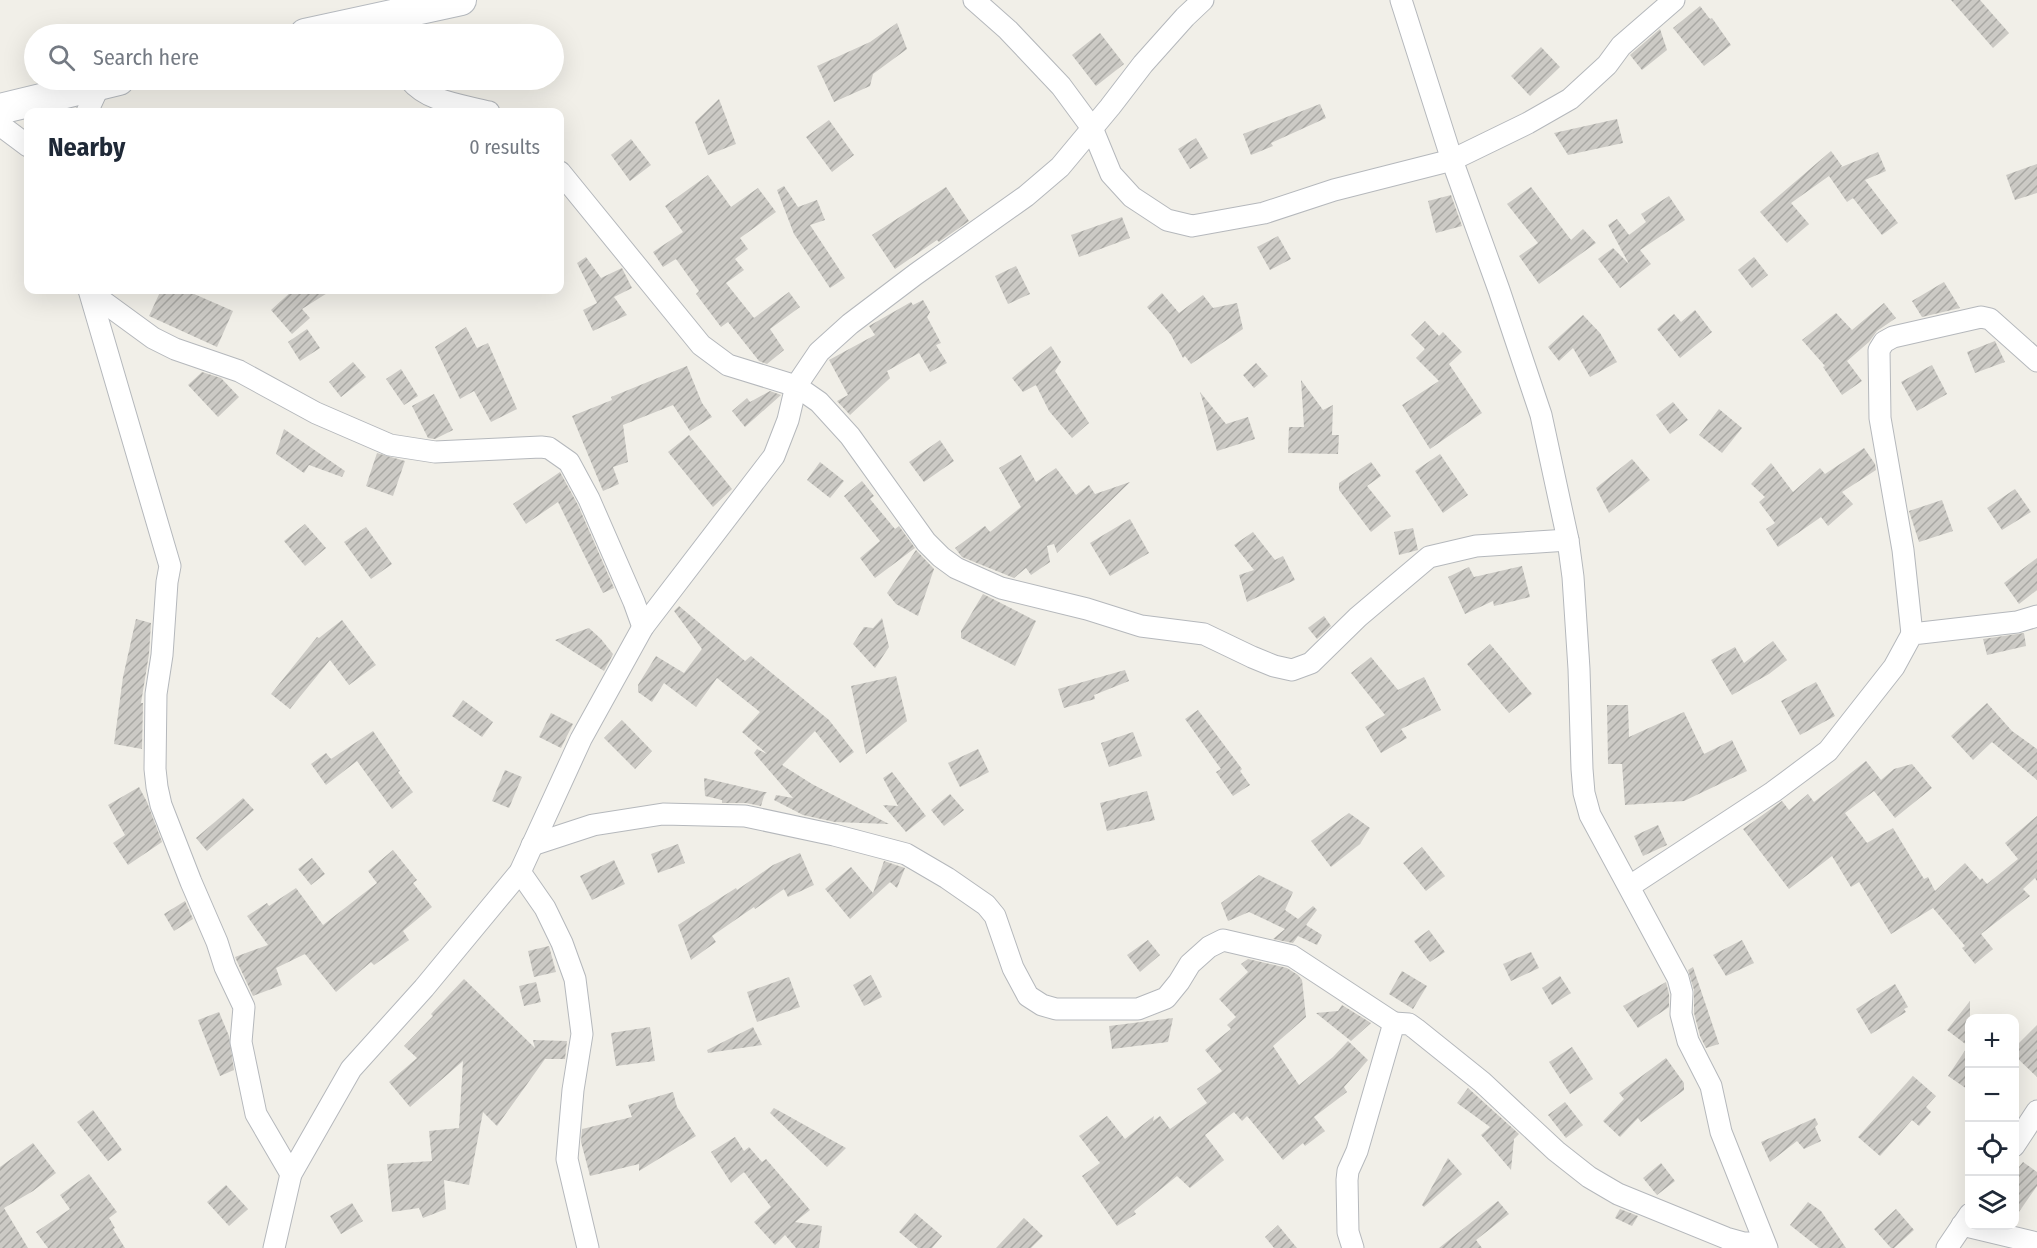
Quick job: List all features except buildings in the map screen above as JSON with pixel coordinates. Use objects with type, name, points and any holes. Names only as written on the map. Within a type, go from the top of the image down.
[{"type":"main road","points":[[385,24],[461,0]]},
{"type":"main road","points":[[0,109],[77,90]]},
{"type":"street","points":[[974,0],[1034,56],[1061,86],[1092,128],[1111,174],[1132,197],[1167,220],[1192,226],[1264,213],[1334,190],[1452,160],[1528,123],[1570,99],[1607,65],[1621,46],[1674,0]]},
{"type":"street","points":[[274,1248],[291,1174],[351,1069],[424,988],[520,872],[581,739],[643,627],[774,456],[788,420],[796,386],[819,352],[850,324],[1026,196],[1060,167],[1143,64],[1203,0]]},
{"type":"street","points":[[532,845],[594,825],[663,814],[745,816],[834,835],[906,854],[986,904],[995,916],[1013,968],[1028,996],[1042,1005],[1056,1009],[1138,1009],[1166,998],[1190,964],[1209,947],[1223,940],[1293,956],[1394,1023],[1409,1024],[1416,1029],[1482,1082],[1556,1151],[1600,1184],[1726,1238],[1765,1245],[1721,1132],[1711,1086],[1688,1041],[1681,1014],[1682,993],[1678,978],[1590,815],[1584,793],[1573,577],[1568,540],[1540,415],[1500,291],[1452,160],[1401,0]]},
{"type":"street","points":[[90,108],[104,90]]},
{"type":"street","points":[[419,90],[428,96],[474,108]]},
{"type":"street","points":[[0,125],[24,143]]},
{"type":"street","points":[[564,176],[701,345],[728,365],[796,386],[819,402],[850,436],[926,542],[941,558],[956,568],[1001,588],[1088,609],[1142,626],[1204,634],[1252,657],[1282,668],[1292,669],[1311,663],[1358,617],[1429,557],[1476,546],[1568,540]]},
{"type":"street","points":[[90,294],[170,566],[156,694],[155,769],[161,805],[225,967],[244,1007],[241,1042],[256,1114],[291,1174]]},
{"type":"street","points":[[93,294],[153,338],[175,349],[239,371],[316,413],[390,445],[435,452],[549,448],[569,462],[584,490],[643,627]]},
{"type":"street","points":[[1630,886],[1773,792],[1828,751],[1894,667],[1912,634],[1903,550],[1880,418],[1879,350],[1884,342],[1893,337],[1981,317],[1990,319],[2037,361]]},
{"type":"street","points":[[1912,634],[2017,622],[2037,616]]},
{"type":"street","points":[[520,872],[545,908],[562,943],[575,979],[582,1034],[573,1090],[567,1159],[588,1248]]},
{"type":"street","points":[[1353,1248],[1348,1232],[1348,1171],[1357,1151],[1394,1023]]},
{"type":"street","points":[[2019,1138],[2037,1111]]},
{"type":"street","points":[[1947,1248],[1965,1221]]},
{"type":"street","points":[[1997,1230],[2037,1243]]}]
